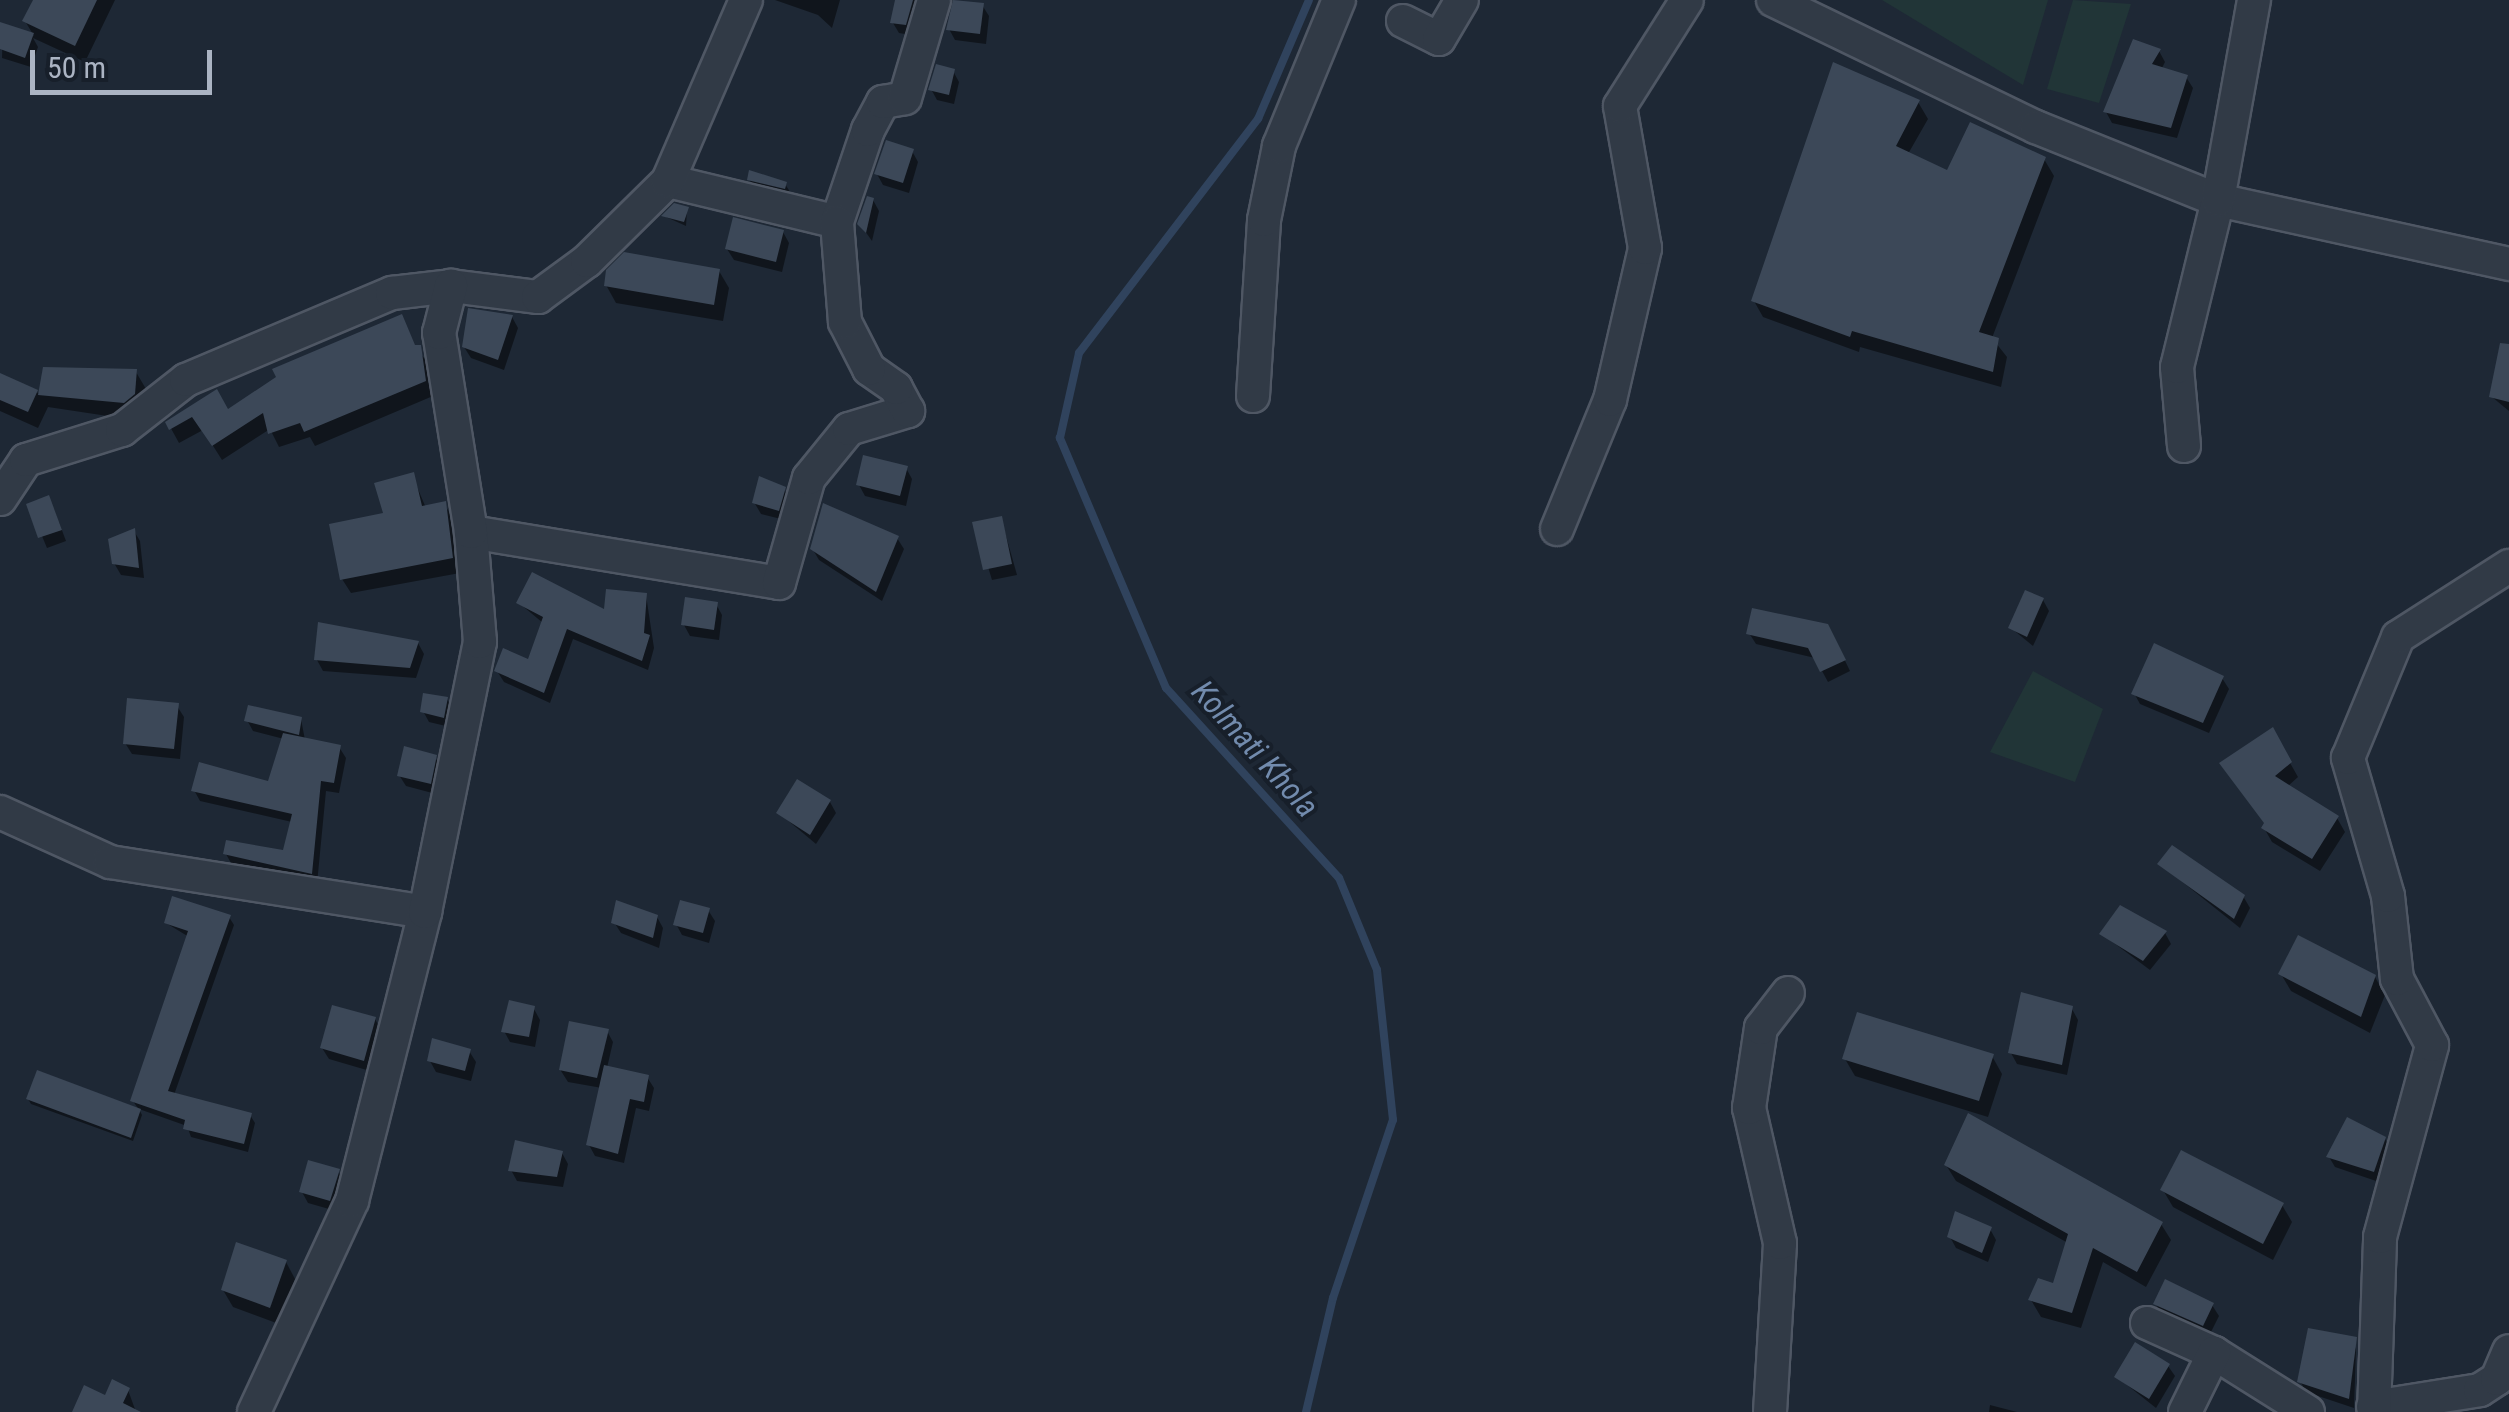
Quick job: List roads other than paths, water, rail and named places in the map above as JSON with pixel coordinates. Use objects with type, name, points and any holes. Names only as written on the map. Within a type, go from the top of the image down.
[{"type":"street","points":[[0,498],[26,460],[122,430],[186,380],[392,294],[451,286],[538,297],[587,262],[668,180],[746,0]]},
{"type":"street","points":[[472,532],[779,583],[810,478],[849,429],[908,411],[896,388],[870,369],[845,322],[837,222],[883,102],[904,98],[934,0]]},
{"type":"street","points":[[1253,396],[1264,220],[1278,146],[1339,0]]},
{"type":"street","points":[[1403,21],[1439,39],[1462,0]]},
{"type":"street","points":[[1557,530],[1610,400],[1645,248],[1620,106],[1686,0]]},
{"type":"street","points":[[1773,0],[2036,127],[2218,200],[2509,264]]},
{"type":"street","points":[[1814,0],[1841,17],[1843,36]]},
{"type":"street","points":[[2184,446],[2177,367],[2218,200],[2254,0]]},
{"type":"street","points":[[668,180],[837,222]]},
{"type":"street","points":[[254,1412],[352,1201],[426,912],[480,642],[472,532],[439,333],[451,286]]},
{"type":"street","points":[[2509,566],[2398,638],[2348,758],[2388,896],[2397,978],[2432,1045],[2380,1237],[2382,1307],[2373,1410],[2480,1390],[2497,1379],[2509,1351]]},
{"type":"street","points":[[0,812],[110,862],[426,912]]},
{"type":"street","points":[[1770,1412],[1780,1243],[1749,1108],[1761,1028],[1788,993]]},
{"type":"street","points":[[2146,1323],[2214,1353],[2308,1412]]},
{"type":"street","points":[[2184,1412],[2214,1353]]},
{"type":"waterway","name":"Kolmati Khola","points":[[1306,1412],[1333,1298],[1393,1120],[1377,970],[1339,878],[1166,688],[1060,438],[1079,353],[1258,119],[1309,0]]}]
